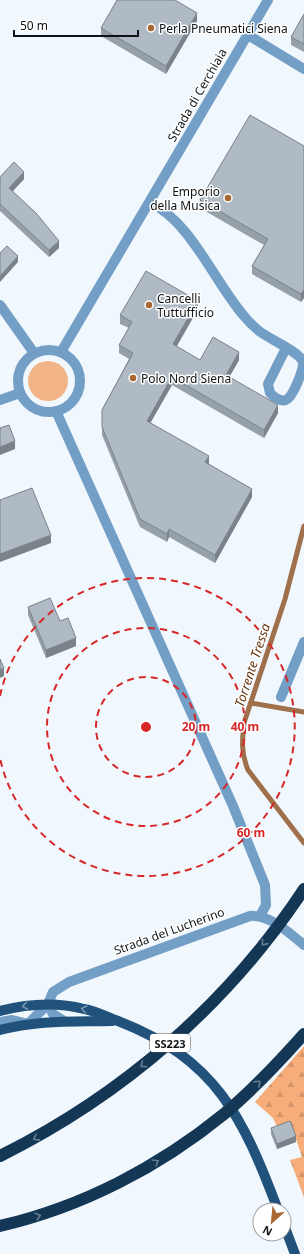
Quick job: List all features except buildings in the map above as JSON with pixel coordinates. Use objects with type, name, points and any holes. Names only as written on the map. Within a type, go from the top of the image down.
[{"type":"highway","name":"SS223","points":[[0,1156],[73,1116],[160,1053],[210,1005],[237,975],[304,889]]},
{"type":"highway","points":[[0,1226],[32,1218],[83,1199],[126,1178],[174,1151],[225,1113],[269,1072],[304,1034]]},
{"type":"main road","points":[[1,1010],[48,1004],[85,1009],[142,1030],[166,1043],[186,1058],[216,1088],[242,1124],[259,1161],[275,1202]]},
{"type":"main road","points":[[0,1030],[28,1024],[118,1022]]},
{"type":"main road","points":[[291,1242],[296,1254]]},
{"type":"street","name":"Strada di Cerchiaia","points":[[61,352],[150,204],[268,0]]},
{"type":"street","points":[[248,35],[304,69]]},
{"type":"street","points":[[150,204],[161,208],[178,223],[237,307],[250,323],[297,355],[302,361],[303,371],[291,396],[286,400],[281,400],[270,393],[268,384],[286,348]]},
{"type":"street","points":[[0,305],[18,334],[34,353]]},
{"type":"street","points":[[51,350],[61,352],[75,364],[79,373],[80,383],[78,393],[73,401],[65,408],[56,411],[43,411],[30,406],[20,393],[17,378],[19,370],[28,357],[34,353],[51,350]]},
{"type":"street","points":[[0,400],[20,393]]},
{"type":"street","points":[[56,411],[222,779],[265,885],[266,905],[260,916],[270,920],[304,945]]},
{"type":"street","points":[[281,697],[304,642]]},
{"type":"street","name":"Strada del Lucherino","points":[[28,1024],[48,1004],[53,992],[69,982],[246,917],[260,916]]},
{"type":"street","points":[[48,1004],[53,1014],[64,1022]]},
{"type":"street","points":[[0,1022],[12,1020],[28,1024]]},
{"type":"shaded area","points":[[44,361],[52,361],[59,364],[65,370],[68,381],[65,392],[59,398],[52,401],[44,401],[37,398],[31,392],[28,385],[28,377],[31,370],[37,364]]},
{"type":"green space","points":[[304,1046],[304,1197],[290,1160],[302,1157],[291,1124],[278,1129],[273,1118],[255,1102]]},
{"type":"waterway","name":"Torrente Tressa","points":[[304,526],[285,599],[244,723],[243,741],[244,758],[248,770],[304,843]]},
{"type":"waterway","points":[[251,703],[304,712]]},
{"type":"place","name":"Perla Pneumatici Siena","points":[[151,28]]},
{"type":"place","name":"Emporio della Musica","points":[[228,198]]},
{"type":"place","name":"Cancelli Tuttufficio","points":[[149,305]]},
{"type":"place","name":"Polo Nord Siena","points":[[133,378]]}]
